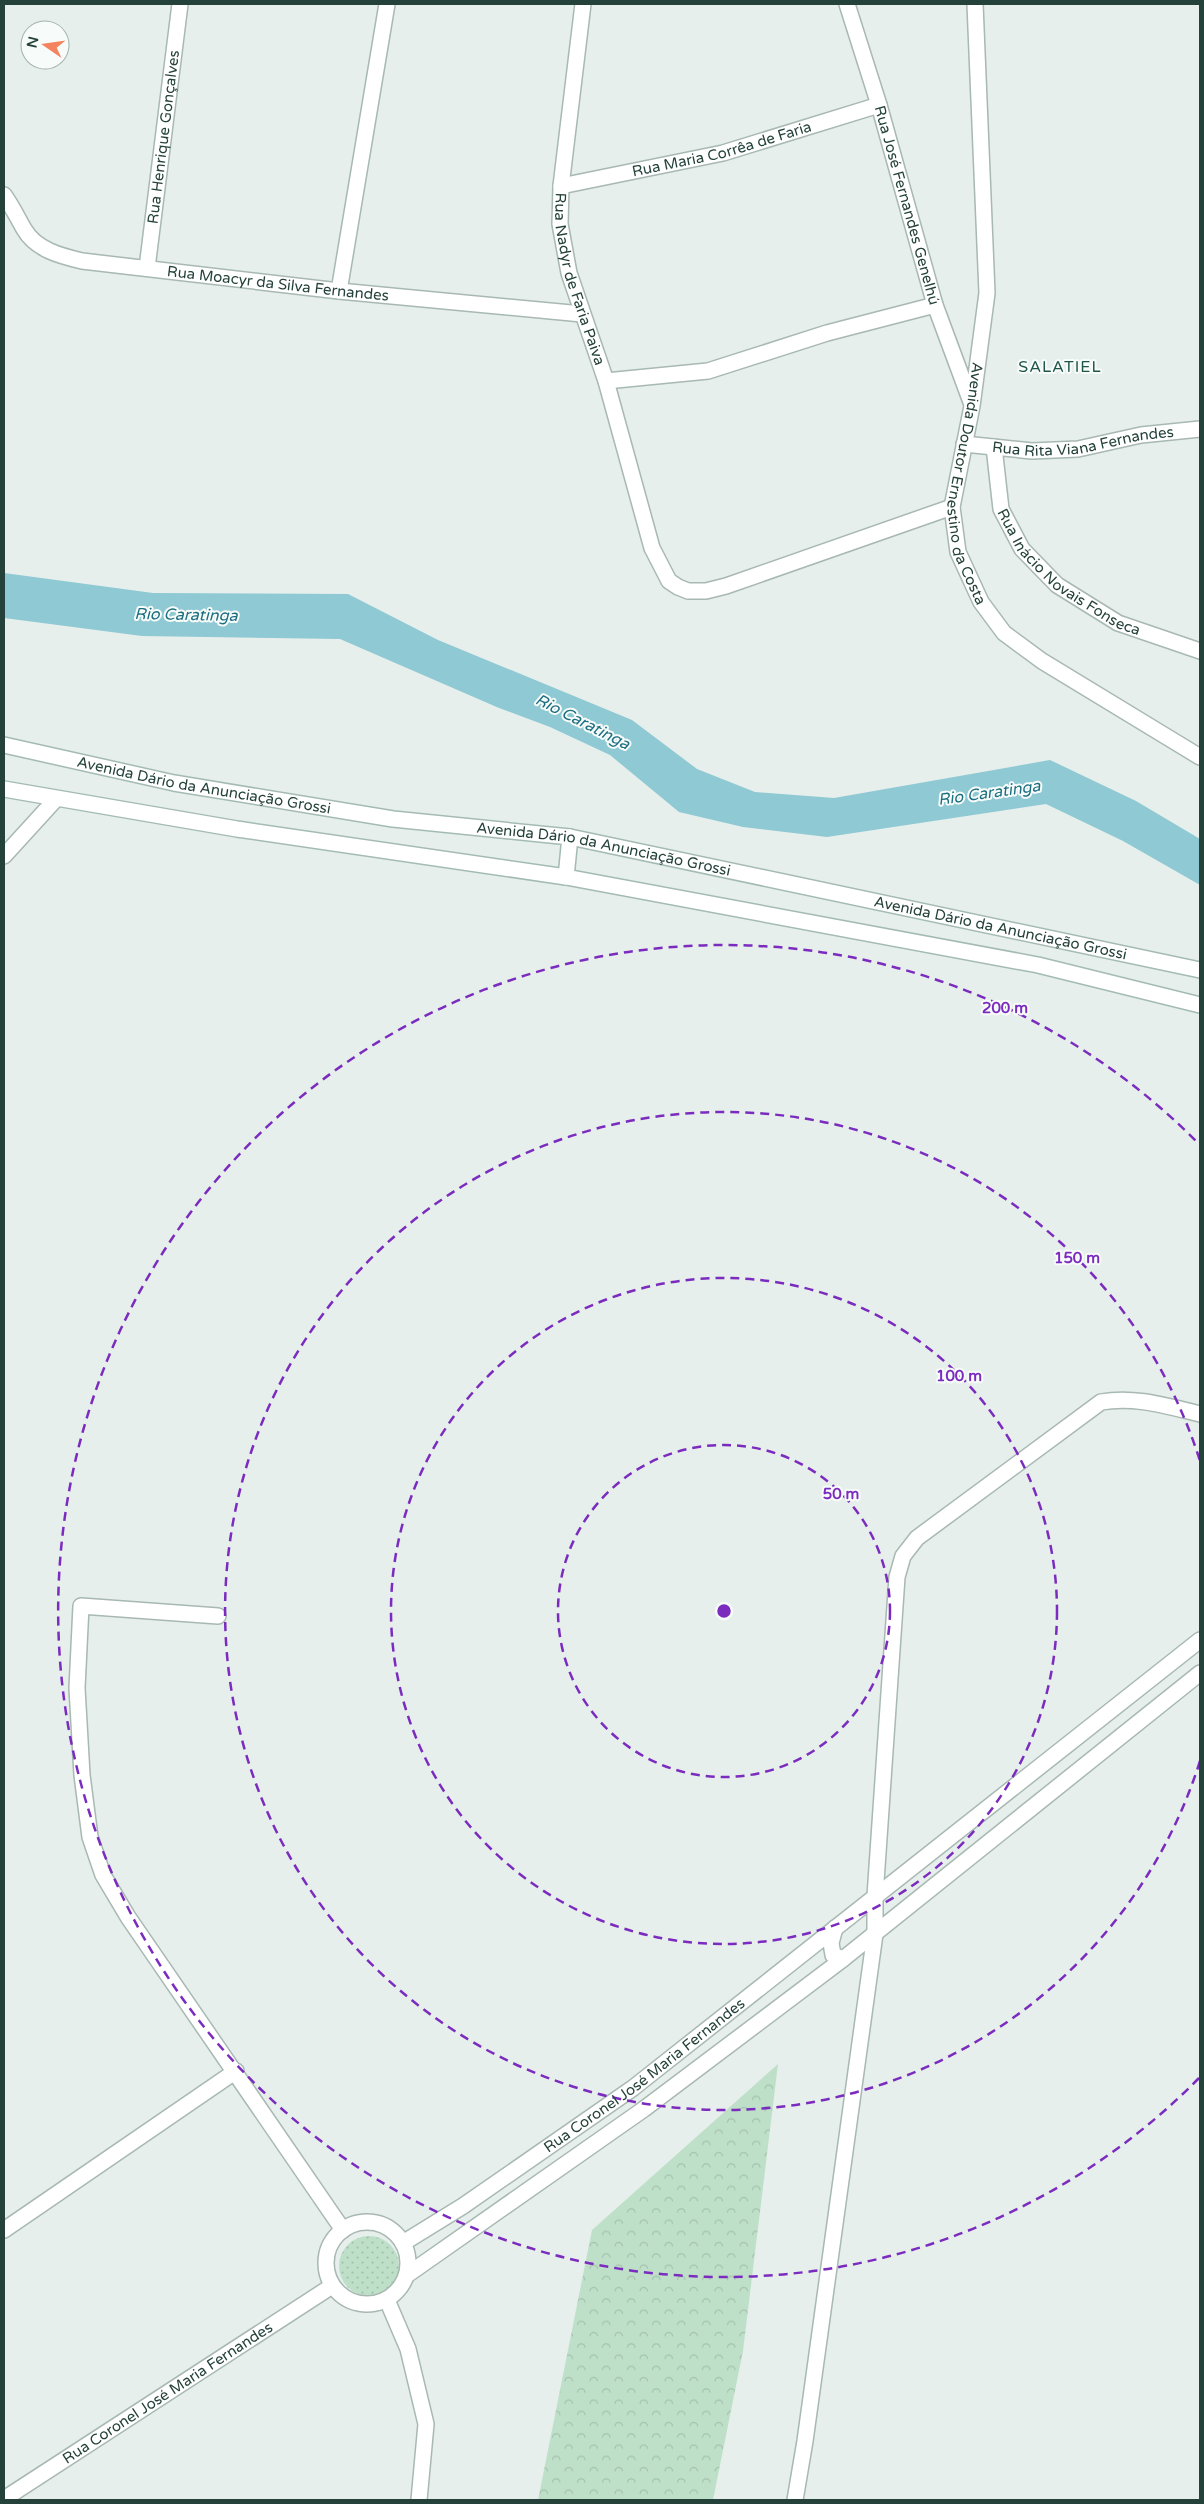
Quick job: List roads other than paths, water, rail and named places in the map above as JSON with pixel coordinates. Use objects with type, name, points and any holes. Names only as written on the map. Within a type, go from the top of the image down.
[{"type":"street","name":"Rua Henrique Gonçalves","points":[[147,268],[180,4]]},
{"type":"street","points":[[339,291],[387,4]]},
{"type":"street","name":"Rua Nadyr de Faria Paiva","points":[[583,4],[561,186],[560,224],[569,273],[606,381],[652,548],[669,581],[688,591],[706,591],[726,586],[952,507]]},
{"type":"street","name":"Rua José Fernandes Genelhú","points":[[847,4],[879,105],[935,305],[972,406]]},
{"type":"street","name":"Avenida Doutor Ernestino da Costa","points":[[975,4],[987,293],[972,406],[952,507],[958,552],[981,602],[1004,633],[1042,661],[1200,757]]},
{"type":"street","name":"Rua Maria Corrêa de Faria","points":[[561,186],[723,153],[879,105]]},
{"type":"street","name":"Rua Moacyr da Silva Fernandes","points":[[4,195],[12,205],[25,232],[51,253],[82,261],[339,291],[582,314]]},
{"type":"street","points":[[606,381],[708,371],[827,333],[935,305]]},
{"type":"street","name":"Rua Rita Viana Fernandes","points":[[964,444],[1032,451],[1078,449],[1141,435],[1200,429]]},
{"type":"street","name":"Rua Inácio Novais Fonseca","points":[[994,447],[1001,509],[1022,548],[1057,585],[1118,623],[1200,651]]},
{"type":"street","name":"Avenida Dário da Anunciação Grossi","points":[[4,745],[174,783],[393,820],[570,837],[1200,970]]},
{"type":"street","name":"Avenida Dário da Anunciação Grossi","points":[[4,789],[247,831],[566,877],[1038,966],[1200,1005]]},
{"type":"street","points":[[4,856],[56,799]]},
{"type":"street","points":[[566,877],[570,837]]},
{"type":"street","points":[[795,2500],[808,2422],[875,1934],[875,1896],[897,1577],[903,1556],[918,1538],[1101,1402],[1122,1398],[1146,1401],[1200,1414]]},
{"type":"street","points":[[218,1616],[81,1606],[77,1688],[82,1774],[89,1828],[102,1875],[128,1917],[343,2230]]},
{"type":"street","name":"Rua Coronel José Maria Fernandes","points":[[403,2243],[463,2206],[633,2088],[1200,1640]]},
{"type":"street","points":[[407,2275],[644,2109],[843,1959],[1200,1673]]},
{"type":"street","points":[[834,1928],[831,1943],[833,1954],[843,1959]]},
{"type":"street","points":[[4,2230],[236,2072]]},
{"type":"street","points":[[364,2222],[378,2223],[391,2229],[403,2243],[409,2262],[407,2275],[401,2287],[387,2300],[368,2305],[355,2303],[342,2297],[332,2286],[327,2273],[326,2259],[330,2245],[343,2230],[364,2222]]},
{"type":"street","name":"Rua Coronel José Maria Fernandes","points":[[4,2499],[332,2286]]},
{"type":"street","points":[[387,2300],[408,2349],[426,2424],[419,2500]]},
{"type":"water","name":"Rio Caratinga","points":[[4,573],[153,593],[348,594],[438,640],[632,720],[697,769],[755,792],[834,798],[1050,760],[1136,801],[1200,839],[1200,885],[1123,841],[1046,804],[827,837],[743,827],[679,812],[610,755],[550,727],[499,708],[340,639],[142,636],[4,618]]},
{"type":"district","name":"SALATIEL","points":[[1060,366]]}]
